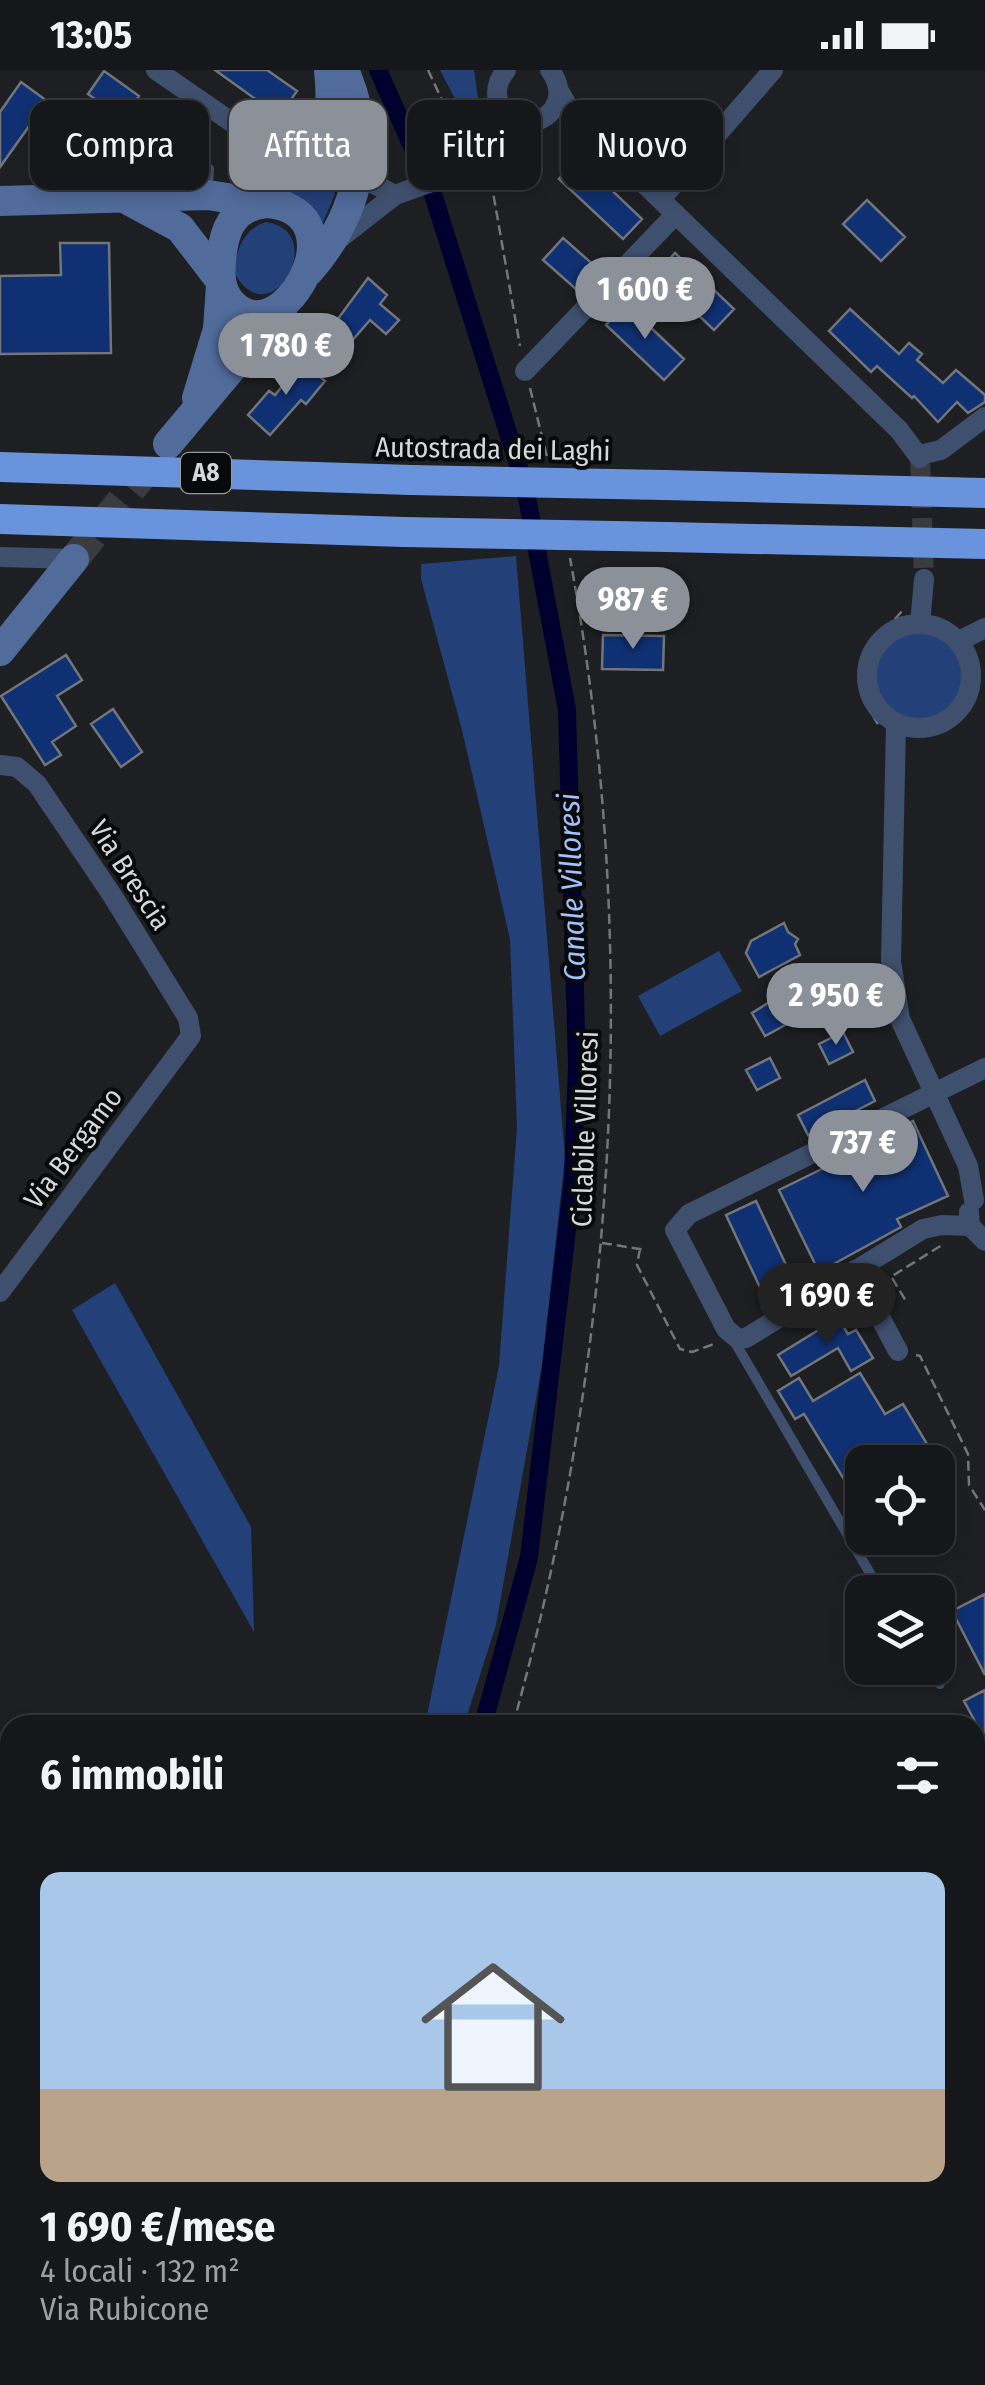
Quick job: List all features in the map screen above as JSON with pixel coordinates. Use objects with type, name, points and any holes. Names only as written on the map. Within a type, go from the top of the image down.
[{"type":"highway","name":"Autostrada dei Laghi","points":[[0,466],[985,493]]},
{"type":"highway","name":"A8","points":[[0,520],[985,544]]},
{"type":"street","points":[[156,70],[229,121]]},
{"type":"street","points":[[329,70],[331,100]]},
{"type":"street","points":[[344,70],[353,100]]},
{"type":"street","points":[[526,371],[669,207],[773,70]]},
{"type":"street","points":[[499,100],[503,71]]},
{"type":"street","points":[[557,79],[572,115],[900,430],[920,457],[941,450],[985,417]]},
{"type":"street","points":[[541,117],[557,102],[557,79]]},
{"type":"street","points":[[191,415],[213,351],[223,235],[243,210],[258,204],[271,190]]},
{"type":"street","points":[[331,246],[354,190]]},
{"type":"street","points":[[385,190],[395,195]]},
{"type":"street","points":[[168,444],[331,246],[395,195],[409,190]]},
{"type":"street","points":[[0,202],[208,195],[284,206],[302,219],[312,239],[307,273]]},
{"type":"street","points":[[127,200],[180,228],[234,306],[251,314],[268,314],[286,304]]},
{"type":"street","points":[[0,557],[74,559]]},
{"type":"street","points":[[0,651],[74,559]]},
{"type":"street","points":[[920,624],[924,579]]},
{"type":"street","points":[[920,624],[948,632],[958,642],[971,666],[969,694],[953,717],[941,724],[904,726],[883,715],[868,688],[870,657],[890,632],[920,624]]},
{"type":"street","points":[[958,642],[985,628]]},
{"type":"street","points":[[904,726],[896,758],[891,961],[894,990],[900,1020],[968,1166],[985,1242]]},
{"type":"street","name":"Via Brescia","points":[[0,765],[17,767],[36,784],[141,941],[188,1018],[191,1036]]},
{"type":"street","name":"Via Bergamo","points":[[0,1292],[191,1036]]},
{"type":"street","points":[[977,1202],[945,1233],[923,1229],[738,1340],[729,1332],[675,1230],[689,1214],[985,1068]]},
{"type":"street","points":[[854,1270],[898,1350]]},
{"type":"lane","points":[[729,1332],[871,1575]]},
{"type":"path","points":[[428,70],[442,100]]},
{"type":"path","points":[[488,190],[511,308],[549,467]]},
{"type":"path","name":"Ciclabile Villoresi","points":[[515,1715],[574,1454],[601,1243],[608,1128],[607,880],[596,739],[570,558]]},
{"type":"path","points":[[896,758],[865,700],[860,671],[873,642],[906,607]]},
{"type":"path","points":[[871,1289],[945,1233]]},
{"type":"path","points":[[601,1243],[643,1249],[637,1265],[680,1349],[692,1352],[729,1332]]},
{"type":"path","points":[[891,1277],[906,1301]]},
{"type":"path","points":[[898,1350],[920,1356],[968,1454],[969,1484],[985,1510]]},
{"type":"shaded area","points":[[440,70],[474,70],[478,100],[456,100]]},
{"type":"shaded area","points":[[285,190],[332,190],[335,194],[318,234],[280,194]]},
{"type":"shaded area","points":[[266,222],[285,230],[293,243],[294,260],[288,276],[277,288],[263,294],[248,290],[234,272],[242,241]]},
{"type":"shaded area","points":[[516,556],[565,1158],[542,1365],[496,1625],[467,1715],[427,1715],[499,1366],[517,1127],[510,939],[462,730],[421,579],[421,564]]},
{"type":"shaded area","points":[[920,630],[952,643],[965,675],[952,707],[920,720],[888,707],[875,675],[888,643]]},
{"type":"shaded area","points":[[719,951],[742,991],[660,1036],[638,996]]},
{"type":"shaded area","points":[[115,1283],[251,1527],[254,1632],[72,1310]]},
{"type":"building","points":[[215,70],[267,70],[297,91],[291,100],[257,100]]},
{"type":"building","points":[[104,71],[139,96],[136,100],[96,100],[88,94]]},
{"type":"building","points":[[21,82],[46,100],[30,100],[30,125],[0,167],[0,112]]},
{"type":"building","points":[[571,190],[612,190],[642,219],[623,239]]},
{"type":"building","points":[[867,200],[905,237],[881,261],[843,224]]},
{"type":"building","points":[[563,238],[597,268],[577,290],[543,260]]},
{"type":"building","points":[[60,243],[109,243],[111,353],[0,354],[0,276],[61,275]]},
{"type":"building","points":[[675,253],[734,309],[714,330],[655,274]]},
{"type":"building","points":[[368,278],[387,295],[380,304],[399,320],[386,334],[370,320],[338,357],[326,346],[335,336],[329,331]]},
{"type":"building","points":[[626,304],[684,359],[664,380],[606,325]]},
{"type":"building","points":[[850,309],[899,354],[909,343],[922,354],[917,360],[943,383],[956,370],[985,395],[985,402],[968,413],[957,402],[938,422],[914,396],[877,366],[871,372],[829,331]]},
{"type":"building","points":[[302,362],[325,381],[306,404],[301,400],[270,435],[248,415],[269,391],[275,395]]},
{"type":"building","points":[[603,635],[664,636],[663,670],[602,669]]},
{"type":"building","points":[[66,655],[82,680],[57,696],[76,726],[52,742],[61,755],[45,765],[1,696]]},
{"type":"building","points":[[113,709],[142,752],[121,767],[91,724]]},
{"type":"building","points":[[784,923],[798,939],[795,944],[800,955],[759,977],[746,953],[751,941]]},
{"type":"building","points":[[771,1001],[785,1025],[765,1036],[752,1013]]},
{"type":"building","points":[[843,1032],[853,1052],[829,1064],[819,1044]]},
{"type":"building","points":[[770,1058],[780,1078],[757,1090],[746,1070]]},
{"type":"building","points":[[865,1080],[875,1101],[808,1135],[798,1115]]},
{"type":"building","points":[[913,1121],[948,1196],[897,1219],[901,1227],[819,1272],[779,1190],[832,1164],[830,1160]]},
{"type":"building","points":[[756,1201],[795,1284],[765,1298],[726,1215]]},
{"type":"building","points":[[838,1318],[848,1334],[856,1330],[873,1358],[851,1371],[838,1348],[791,1376],[778,1355]]},
{"type":"building","points":[[860,1373],[885,1414],[903,1404],[928,1445],[845,1445],[845,1481],[804,1414],[795,1419],[778,1391],[799,1378],[813,1401]]},
{"type":"building","points":[[985,1594],[985,1675],[955,1617],[955,1609]]},
{"type":"building","points":[[985,1690],[985,1715],[972,1715],[964,1701]]},
{"type":"waterway","name":"Canale Villoresi","points":[[378,70],[432,191],[525,487],[567,710],[577,1065],[573,1178],[529,1557],[486,1715]]},
{"type":"tunnel","points":[[74,559],[158,456]]},
{"type":"tunnel","points":[[920,458],[924,579]]}]
